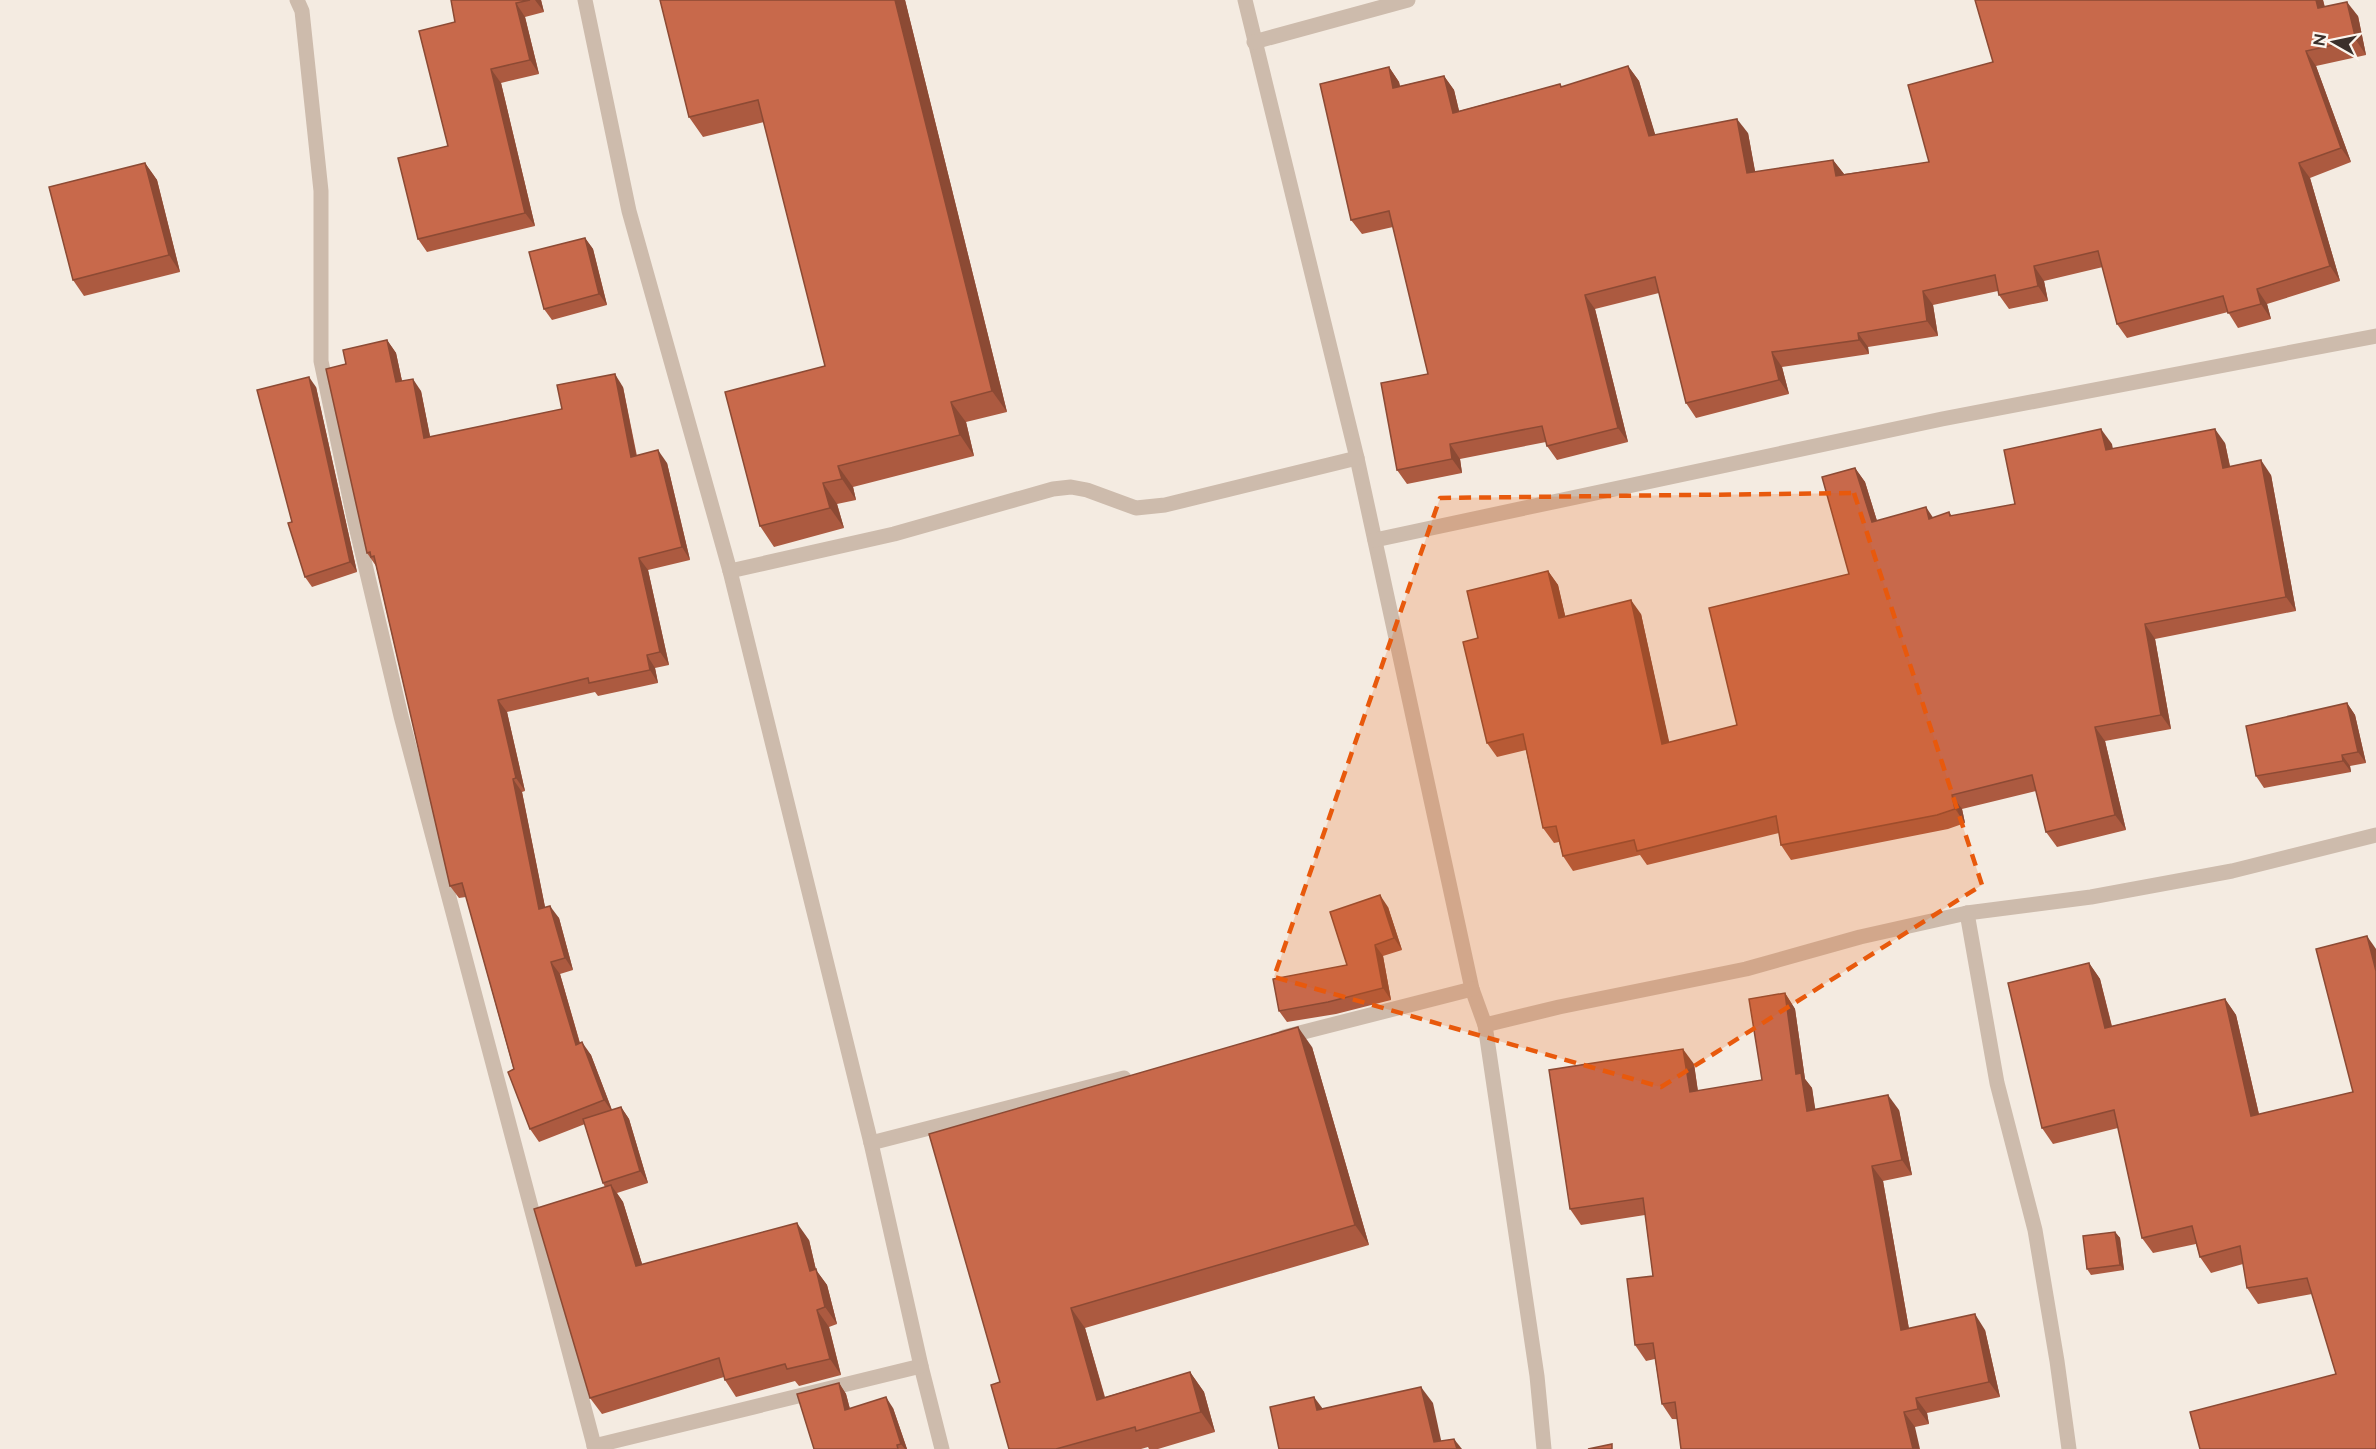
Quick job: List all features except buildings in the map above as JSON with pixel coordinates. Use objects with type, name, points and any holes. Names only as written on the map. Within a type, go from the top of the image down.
[{"type":"street","points":[[297,0],[302,11],[321,191],[321,361],[354,518],[401,716],[594,1447],[921,1366]]},
{"type":"street","points":[[585,0],[629,211],[730,571],[871,1143],[942,1449]]},
{"type":"street","points":[[1245,0],[1357,458],[1472,989],[1485,1025],[1537,1376],[1544,1449]]},
{"type":"street","points":[[1254,42],[1408,0]]},
{"type":"street","points":[[1375,540],[1942,419],[2376,336]]},
{"type":"street","points":[[730,571],[894,534],[1053,489],[1087,490],[1136,508],[1165,505],[1357,458]]},
{"type":"street","points":[[1485,1025],[1560,1007],[1746,969],[1860,937],[1967,913],[2091,897],[2232,872],[2376,835]]},
{"type":"street","points":[[1967,913],[1997,1083],[2034,1230],[2057,1361],[2068,1449]]},
{"type":"street","points":[[1264,1042],[1472,989]]},
{"type":"street","points":[[871,1143],[1137,1075]]},
{"type":"highlighted area","points":[[1854,493],[1982,885],[1661,1087],[1274,977],[1440,498]]}]
